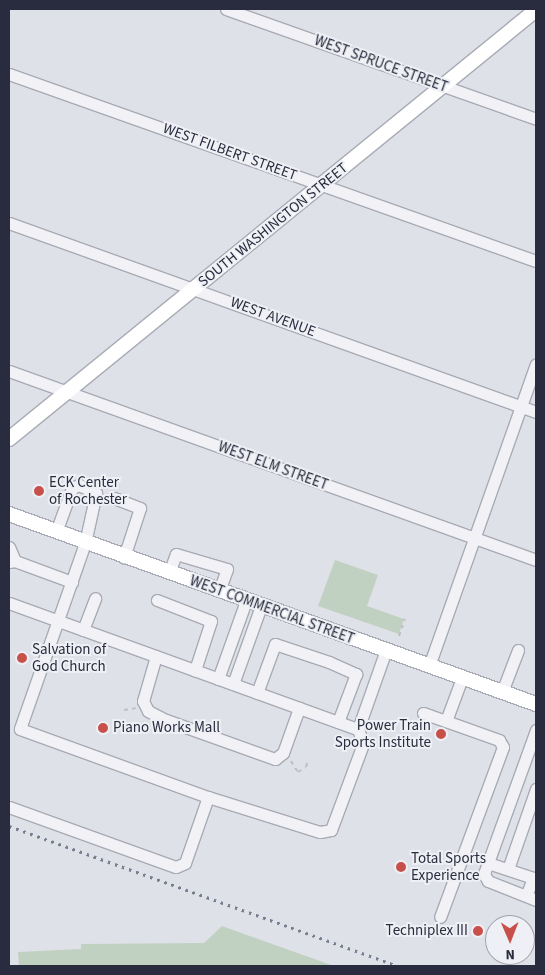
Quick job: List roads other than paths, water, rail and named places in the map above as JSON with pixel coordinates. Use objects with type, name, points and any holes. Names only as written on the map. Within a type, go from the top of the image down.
[{"type":"main road","name":"SOUTH WASHINGTON STREET","points":[[9,439],[445,87],[536,10]]},
{"type":"main road","name":"WEST COMMERCIAL STREET","points":[[9,514],[169,574],[536,704]]},
{"type":"street","name":"WEST SPRUCE STREET","points":[[226,9],[536,119]]},
{"type":"street","name":"WEST FILBERT STREET","points":[[9,74],[536,261]]},
{"type":"street","name":"WEST AVENUE","points":[[9,223],[536,412]]},
{"type":"street","points":[[429,666],[536,364]]},
{"type":"street","name":"WEST ELM STREET","points":[[9,371],[536,560]]},
{"type":"street","points":[[20,729],[85,543],[96,496],[94,491],[79,485],[72,488],[56,532]]},
{"type":"street","points":[[114,498],[140,508],[124,557]]},
{"type":"street","points":[[9,547],[12,562],[72,582]]},
{"type":"street","points":[[169,574],[176,554],[227,569],[219,592]]},
{"type":"street","points":[[83,630],[95,598]]},
{"type":"street","points":[[157,600],[211,620],[194,670]]},
{"type":"street","points":[[218,679],[246,601]]},
{"type":"street","points":[[9,603],[358,729]]},
{"type":"street","points":[[233,684],[261,606]]},
{"type":"street","points":[[257,693],[275,644],[320,658],[356,674],[338,722]]},
{"type":"street","points":[[9,725],[208,797],[326,833],[331,830],[362,744],[358,729],[386,650]]},
{"type":"street","points":[[502,692],[518,650]]},
{"type":"street","points":[[156,656],[143,692],[148,711],[275,759],[284,750],[300,708]]},
{"type":"street","points":[[446,721],[462,678]]},
{"type":"street","points":[[423,713],[499,740],[503,747],[440,917]]},
{"type":"street","points":[[488,863],[533,878],[532,897],[484,878],[488,863],[535,736]]},
{"type":"street","points":[[508,869],[531,818],[536,789]]},
{"type":"street","points":[[9,807],[176,867],[184,863],[208,797]]},
{"type":"railway","points":[[9,826],[398,966]]},
{"type":"place","name":"ECK Center of Rochester","points":[[39,491]]},
{"type":"place","name":"Salvation of God Church","points":[[22,658]]},
{"type":"place","name":"Piano Works Mall","points":[[103,728]]},
{"type":"place","name":"Power Train Sports Institute","points":[[441,734]]},
{"type":"place","name":"Total Sports Experience","points":[[401,867]]},
{"type":"place","name":"Techniplex III","points":[[478,931]]}]
